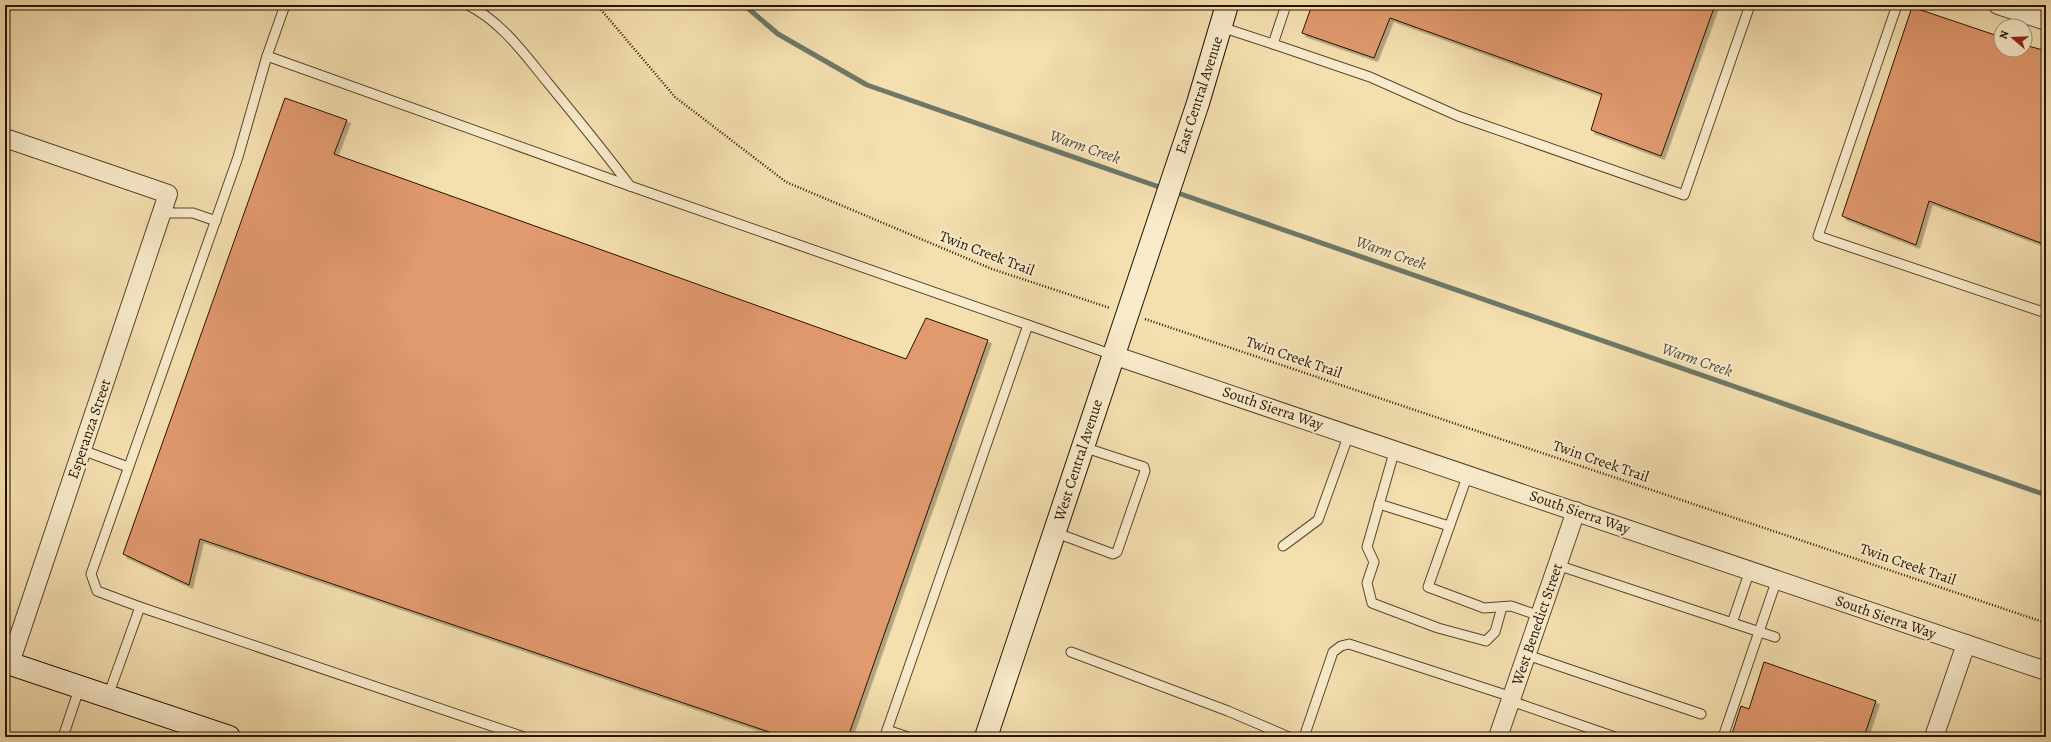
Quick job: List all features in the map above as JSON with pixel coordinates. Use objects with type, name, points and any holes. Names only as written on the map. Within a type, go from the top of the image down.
[{"type":"street","name":"East Central Avenue","points":[[1171,184],[1198,102],[1227,5]]},
{"type":"street","points":[[1998,5],[2046,21]]},
{"type":"street","name":"Esperanza Street","points":[[5,138],[168,194],[82,450],[8,663]]},
{"type":"street","name":"West Central Avenue","points":[[986,737],[1171,184]]},
{"type":"street","name":"South Sierra Way","points":[[1113,355],[1395,449],[2046,671]]},
{"type":"street","name":"West Benedict Street","points":[[1498,737],[1576,511]]},
{"type":"street","points":[[1934,737],[1966,644]]},
{"type":"street","points":[[8,663],[229,737]]},
{"type":"lane","points":[[285,5],[267,56],[238,157],[91,574],[97,591],[140,607],[524,737]]},
{"type":"lane","points":[[468,5],[483,12],[511,38],[599,144],[630,186]]},
{"type":"lane","points":[[1273,44],[1286,5]]},
{"type":"lane","points":[[1221,27],[1370,77],[1458,116],[1684,195],[1750,5]]},
{"type":"lane","points":[[1897,5],[1818,236],[2046,313]]},
{"type":"lane","points":[[267,56],[630,186],[1113,355]]},
{"type":"lane","points":[[162,213],[193,213],[216,221]]},
{"type":"lane","points":[[908,737],[886,733],[1028,325]]},
{"type":"lane","points":[[1283,546],[1318,520],[1348,434]]},
{"type":"lane","points":[[1054,532],[1113,554],[1117,552],[1145,471],[1144,466],[1083,447]]},
{"type":"lane","points":[[1395,449],[1367,547],[1374,562],[1366,583],[1372,603],[1438,628],[1486,642],[1495,632],[1502,607]]},
{"type":"lane","points":[[82,450],[128,467]]},
{"type":"lane","points":[[1468,474],[1428,587],[1484,608],[1511,606],[1540,616]]},
{"type":"lane","points":[[1379,504],[1449,526]]},
{"type":"lane","points":[[1558,565],[1775,637]]},
{"type":"lane","points":[[1732,622],[1750,570]]},
{"type":"lane","points":[[1723,737],[1777,579]]},
{"type":"lane","points":[[108,696],[140,607]]},
{"type":"lane","points":[[1304,737],[1333,652],[1341,646],[1349,644],[1512,699],[1615,737]]},
{"type":"lane","points":[[1071,652],[1228,711],[1289,737]]},
{"type":"lane","points":[[1526,655],[1701,714]]},
{"type":"lane","points":[[63,737],[80,686]]},
{"type":"path","name":"Twin Creek Trail","points":[[597,5],[675,97],[786,182],[992,269],[2046,623]]},
{"type":"building","points":[[1312,5],[1715,5],[1661,156],[1591,130],[1602,94],[1390,18],[1374,58],[1302,33]]},
{"type":"building","points":[[1912,7],[1993,34],[1993,58],[2033,58],[2033,47],[2046,51],[2046,245],[1929,201],[1916,245],[1842,216]]},
{"type":"building","points":[[285,98],[347,120],[334,154],[906,359],[926,318],[988,340],[848,737],[774,737],[775,734],[200,539],[189,585],[123,554]]},
{"type":"building","points":[[1764,662],[1876,701],[1864,737],[1731,737],[1741,706],[1749,709]]},
{"type":"waterway","name":"Warm Creek","points":[[744,5],[778,34],[867,85],[1165,189]]},
{"type":"waterway","name":"Warm Creek","points":[[1175,192],[2046,495]]}]
